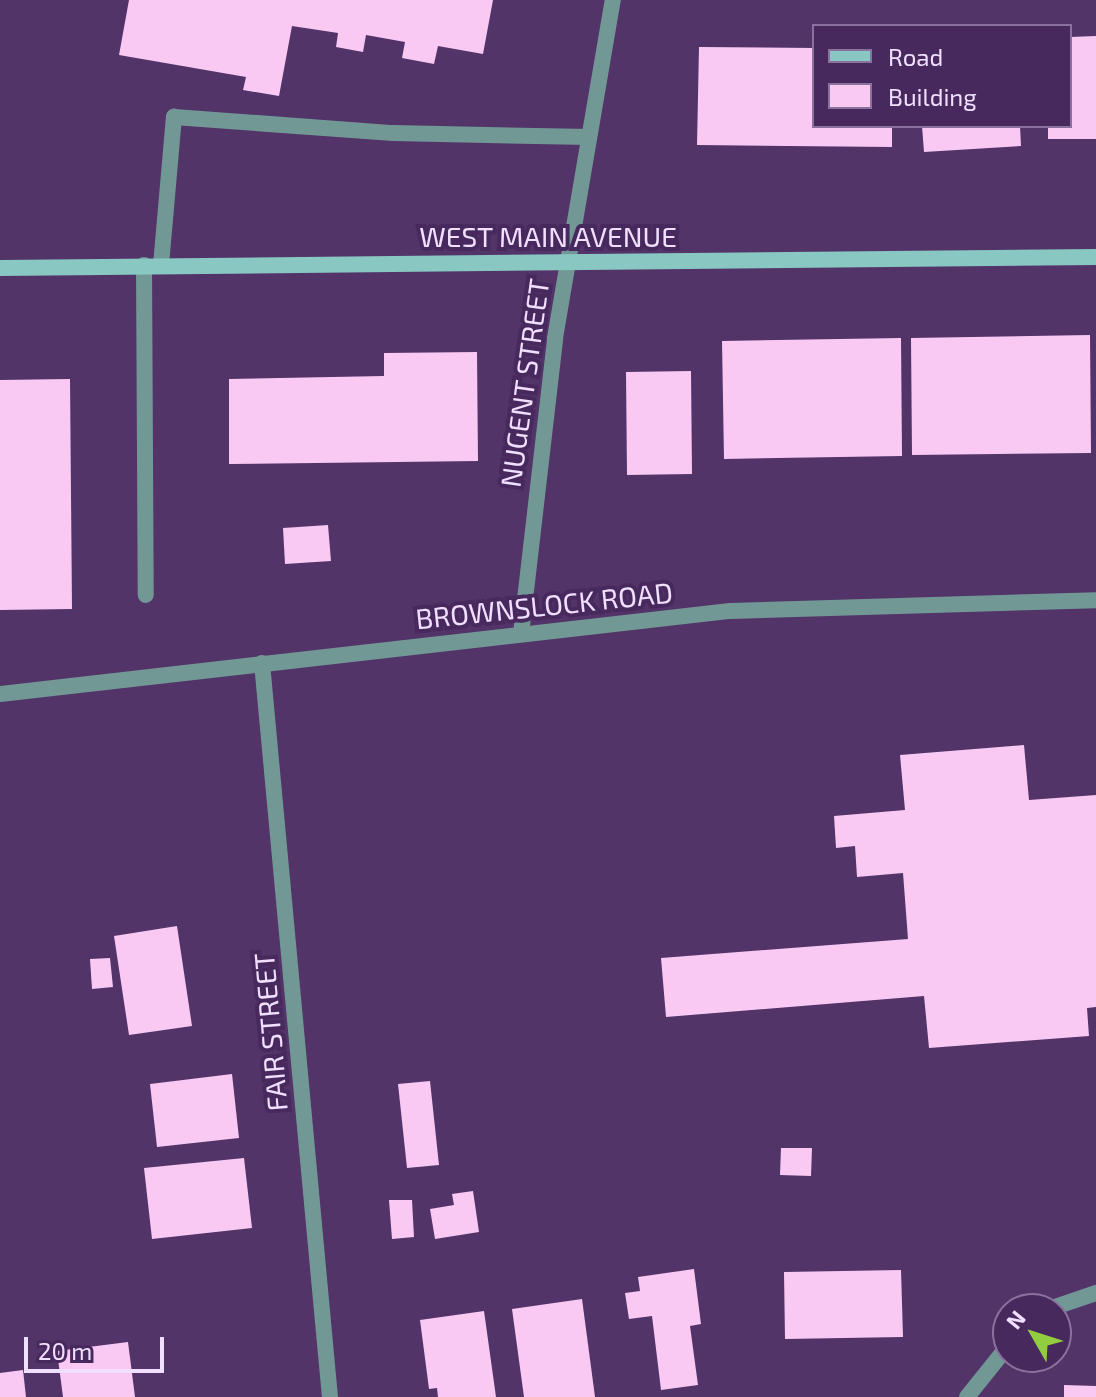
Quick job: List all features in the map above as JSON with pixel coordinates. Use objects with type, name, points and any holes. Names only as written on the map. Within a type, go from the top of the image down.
[{"type":"street","name":"NUGENT STREET","points":[[521,634],[533,496],[567,262],[613,0]]},
{"type":"street","points":[[146,595],[152,265],[174,117],[393,133],[589,137]]},
{"type":"street","name":"WEST MAIN AVENUE","points":[[0,268],[1096,257]]},
{"type":"street","name":"BROWNSLOCK ROAD","points":[[0,694],[730,611],[1096,600]]},
{"type":"street","name":"FAIR STREET","points":[[262,663],[330,1397]]},
{"type":"street","points":[[1072,1301],[1096,1293]]},
{"type":"street","points":[[967,1397],[992,1366]]},
{"type":"building","points":[[129,0],[493,0],[483,54],[438,46],[434,64],[402,58],[405,42],[366,35],[363,52],[336,47],[338,33],[292,26],[279,96],[243,90],[246,77],[119,55]]},
{"type":"building","points":[[1096,36],[1096,139],[1048,139],[1048,128],[1072,128],[1072,37]]},
{"type":"building","points":[[699,47],[812,48],[812,128],[892,128],[892,147],[697,145]]},
{"type":"building","points":[[922,128],[1020,128],[1021,146],[924,152]]},
{"type":"building","points":[[1090,335],[1091,453],[912,455],[911,338]]},
{"type":"building","points":[[901,338],[902,456],[724,459],[722,341]]},
{"type":"building","points":[[477,352],[478,461],[229,464],[229,379],[384,376],[384,353]]},
{"type":"building","points":[[691,371],[692,474],[627,475],[626,372]]},
{"type":"building","points":[[70,379],[72,609],[0,610],[0,380]]},
{"type":"building","points":[[328,525],[331,561],[285,564],[283,528]]},
{"type":"building","points":[[1024,745],[1029,800],[1096,795],[1096,1007],[1087,1008],[1089,1036],[929,1048],[924,996],[666,1017],[661,958],[908,939],[903,873],[857,877],[855,846],[836,848],[834,816],[905,810],[900,755]]},
{"type":"building","points":[[177,926],[192,1026],[129,1035],[114,936]]},
{"type":"building","points":[[110,958],[113,987],[92,989],[90,959]]},
{"type":"building","points":[[232,1074],[239,1138],[157,1147],[150,1084]]},
{"type":"building","points":[[430,1081],[439,1165],[407,1168],[398,1084]]},
{"type":"building","points":[[781,1148],[812,1148],[811,1176],[780,1175]]},
{"type":"building","points":[[244,1158],[252,1228],[152,1239],[144,1168]]},
{"type":"building","points":[[473,1191],[479,1232],[435,1239],[430,1209],[454,1205],[452,1194]]},
{"type":"building","points":[[389,1200],[412,1200],[414,1237],[392,1239]]},
{"type":"building","points":[[694,1269],[701,1324],[690,1326],[698,1385],[661,1390],[652,1316],[629,1319],[625,1293],[640,1291],[638,1277]]},
{"type":"building","points":[[901,1270],[903,1337],[785,1339],[784,1272]]},
{"type":"building","points":[[582,1299],[595,1397],[524,1397],[512,1309]]},
{"type":"building","points":[[484,1311],[496,1397],[438,1397],[437,1388],[429,1389],[420,1320]]},
{"type":"building","points":[[128,1342],[135,1397],[63,1397],[57,1351]]},
{"type":"building","points":[[23,1370],[26,1397],[0,1397],[0,1373]]},
{"type":"building","points":[[1064,1385],[1096,1386],[1096,1397],[1064,1397]]}]
